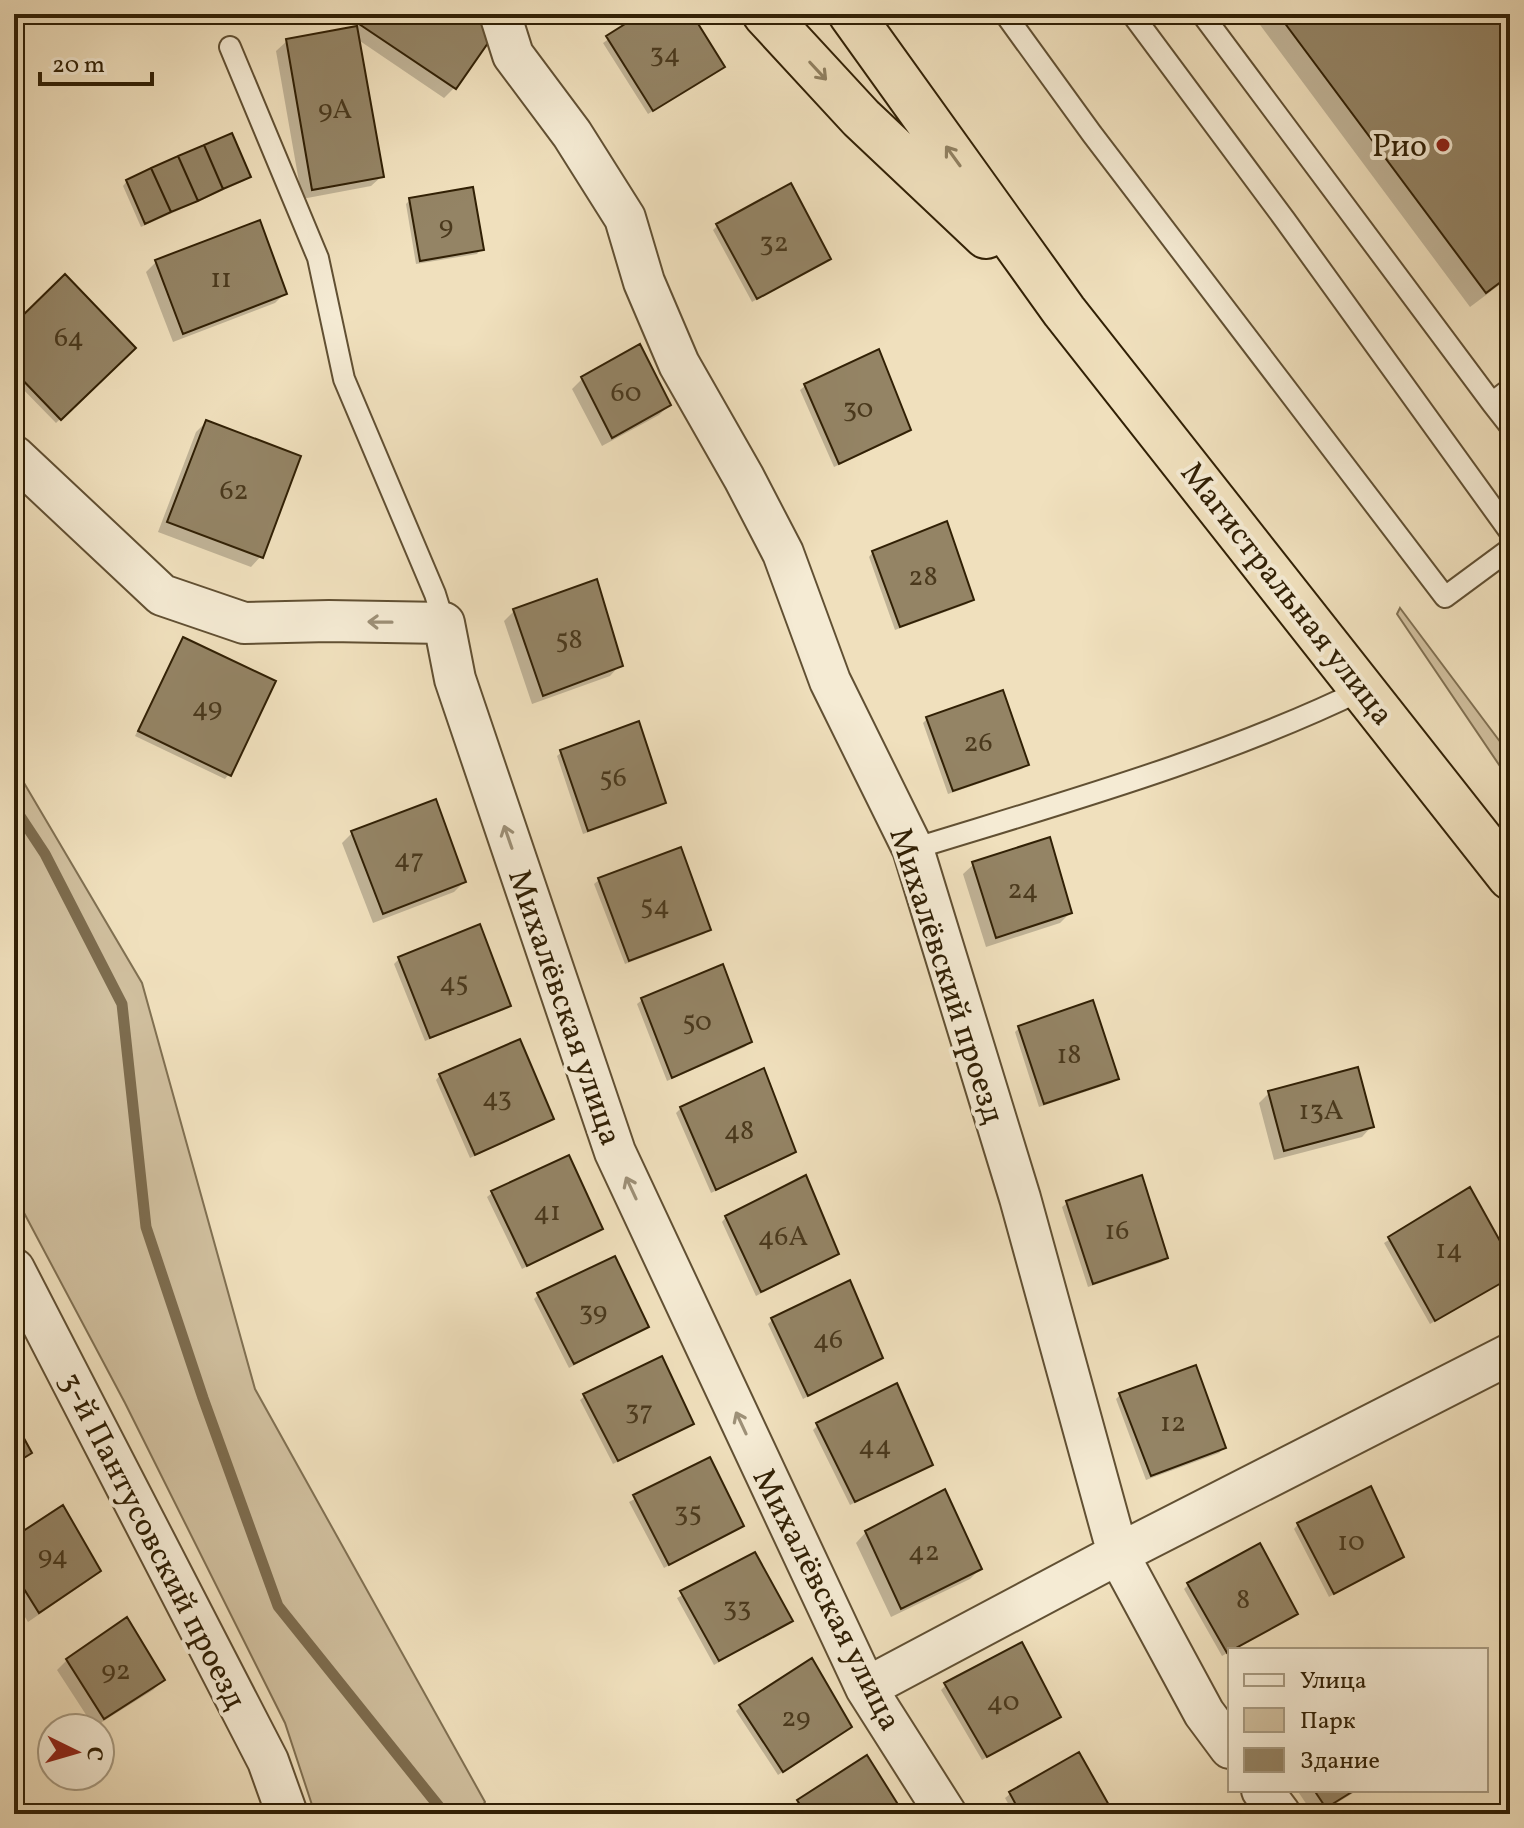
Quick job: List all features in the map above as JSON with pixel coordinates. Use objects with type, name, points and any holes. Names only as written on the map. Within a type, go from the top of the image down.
[{"type":"highway","name":"Магистральная улица","points":[[765,14],[861,118],[1064,311]]},
{"type":"highway","name":"Магистральная улица","points":[[851,14],[1064,311],[1507,865]]},
{"type":"street","name":"Михалёвский проезд","points":[[500,14],[513,55],[572,134],[625,218],[644,282],[679,364],[783,553],[830,681],[913,849],[1020,1198],[1118,1554],[1204,1713],[1228,1745]]},
{"type":"street","points":[[14,456],[162,595],[244,623],[444,623]]},
{"type":"street","name":"Михалёвская улица","points":[[444,623],[455,679],[615,1152],[866,1688],[946,1814]]},
{"type":"street","name":"3-й Пантусовский проезд","points":[[14,1269],[268,1761],[287,1814]]},
{"type":"street","points":[[866,1688],[1118,1554],[1510,1354]]},
{"type":"street","points":[[1264,1792],[1280,1814]]},
{"type":"lane","points":[[1005,14],[1092,134],[1445,597],[1510,549]]},
{"type":"lane","points":[[1132,14],[1510,532]]},
{"type":"lane","points":[[1202,14],[1510,426]]},
{"type":"lane","points":[[230,47],[318,258],[344,379],[435,594],[444,623]]},
{"type":"lane","points":[[1492,403],[1510,389]]},
{"type":"lane","points":[[913,849],[1141,779],[1303,719],[1364,689]]},
{"type":"green space","points":[[1400,608],[1510,755],[1510,777],[1397,614]]},
{"type":"green space","points":[[14,766],[142,983],[255,1389],[485,1802],[476,1814],[315,1814],[285,1723],[125,1403],[14,1194]]},
{"type":"building","points":[[365,14],[473,14],[497,30],[456,89],[359,24]]},
{"type":"building","points":[[641,14],[692,14],[725,67],[653,111],[606,36]]},
{"type":"building","name":"Рио","points":[[1278,14],[1510,14],[1510,275],[1486,293]]},
{"type":"building","points":[[357,26],[384,177],[312,190],[286,39]]},
{"type":"building","points":[[232,133],[251,177],[223,189],[204,145]]},
{"type":"building","points":[[204,145],[223,189],[198,201],[178,156]]},
{"type":"building","points":[[178,156],[198,201],[171,212],[151,168]]},
{"type":"building","points":[[151,168],[171,212],[145,224],[126,180]]},
{"type":"building","points":[[791,183],[831,259],[757,299],[716,224]]},
{"type":"building","points":[[473,187],[484,250],[420,261],[409,198]]},
{"type":"building","points":[[260,220],[287,294],[183,334],[155,260]]},
{"type":"building","points":[[65,274],[136,348],[61,420],[14,371],[14,324]]},
{"type":"building","points":[[640,344],[671,405],[612,438],[581,377]]},
{"type":"building","points":[[879,349],[911,430],[839,464],[804,384]]},
{"type":"building","points":[[206,420],[301,456],[263,558],[167,522]]},
{"type":"building","points":[[947,521],[974,600],[900,627],[872,551]]},
{"type":"building","points":[[597,579],[623,666],[543,696],[513,609]]},
{"type":"building","points":[[183,637],[276,681],[231,776],[138,731]]},
{"type":"building","points":[[1003,690],[1029,765],[953,791],[926,717]]},
{"type":"building","points":[[639,721],[666,803],[588,831],[560,750]]},
{"type":"building","points":[[436,799],[466,882],[383,914],[351,831]]},
{"type":"building","points":[[1050,837],[1072,913],[996,938],[972,862]]},
{"type":"building","points":[[681,847],[711,930],[629,961],[598,878]]},
{"type":"building","points":[[480,924],[511,1006],[430,1038],[398,957]]},
{"type":"building","points":[[723,964],[752,1042],[672,1078],[641,998]]},
{"type":"building","points":[[1093,1000],[1119,1079],[1044,1104],[1018,1026]]},
{"type":"building","points":[[520,1039],[554,1119],[475,1155],[439,1074]]},
{"type":"building","points":[[1358,1067],[1374,1127],[1284,1151],[1268,1091]]},
{"type":"building","points":[[764,1068],[796,1152],[716,1190],[680,1107]]},
{"type":"building","points":[[569,1155],[603,1229],[527,1266],[491,1191]]},
{"type":"building","points":[[806,1175],[839,1254],[761,1292],[725,1216]]},
{"type":"building","points":[[1142,1175],[1168,1258],[1093,1284],[1066,1201]]},
{"type":"building","points":[[1470,1187],[1510,1259],[1510,1278],[1435,1321],[1388,1237]]},
{"type":"building","points":[[615,1256],[649,1327],[574,1364],[537,1293]]},
{"type":"building","points":[[850,1280],[883,1358],[808,1396],[771,1318]]},
{"type":"building","points":[[662,1356],[694,1424],[618,1461],[583,1394]]},
{"type":"building","points":[[1196,1365],[1226,1448],[1151,1476],[1119,1393]]},
{"type":"building","points":[[897,1383],[933,1465],[855,1502],[816,1423]]},
{"type":"building","points":[[14,1420],[32,1453],[14,1464]]},
{"type":"building","points":[[710,1457],[744,1526],[669,1565],[633,1495]]},
{"type":"building","points":[[1371,1486],[1404,1557],[1334,1594],[1297,1523]]},
{"type":"building","points":[[945,1489],[982,1569],[901,1609],[865,1531]]},
{"type":"building","points":[[63,1505],[101,1571],[39,1613],[14,1573],[14,1537]]},
{"type":"building","points":[[1260,1543],[1298,1614],[1236,1648],[1228,1648],[1227,1653],[1187,1583]]},
{"type":"building","points":[[755,1552],[793,1621],[719,1661],[680,1591]]},
{"type":"building","points":[[127,1617],[165,1680],[115,1712],[100,1712],[66,1659]]},
{"type":"building","points":[[1022,1642],[1061,1717],[987,1757],[944,1683]]},
{"type":"building","points":[[812,1658],[852,1727],[783,1772],[739,1705]]},
{"type":"building","points":[[1079,1752],[1114,1814],[1021,1814],[1009,1792]]},
{"type":"building","points":[[867,1755],[904,1814],[806,1814],[797,1800]]},
{"type":"building","points":[[1315,1792],[1352,1792],[1326,1808]]},
{"type":"waterway","points":[[14,807],[45,854],[122,1004],[146,1227],[203,1398],[278,1606],[445,1814]]},
{"type":"place","name":"Рио","points":[[1443,145]]}]
